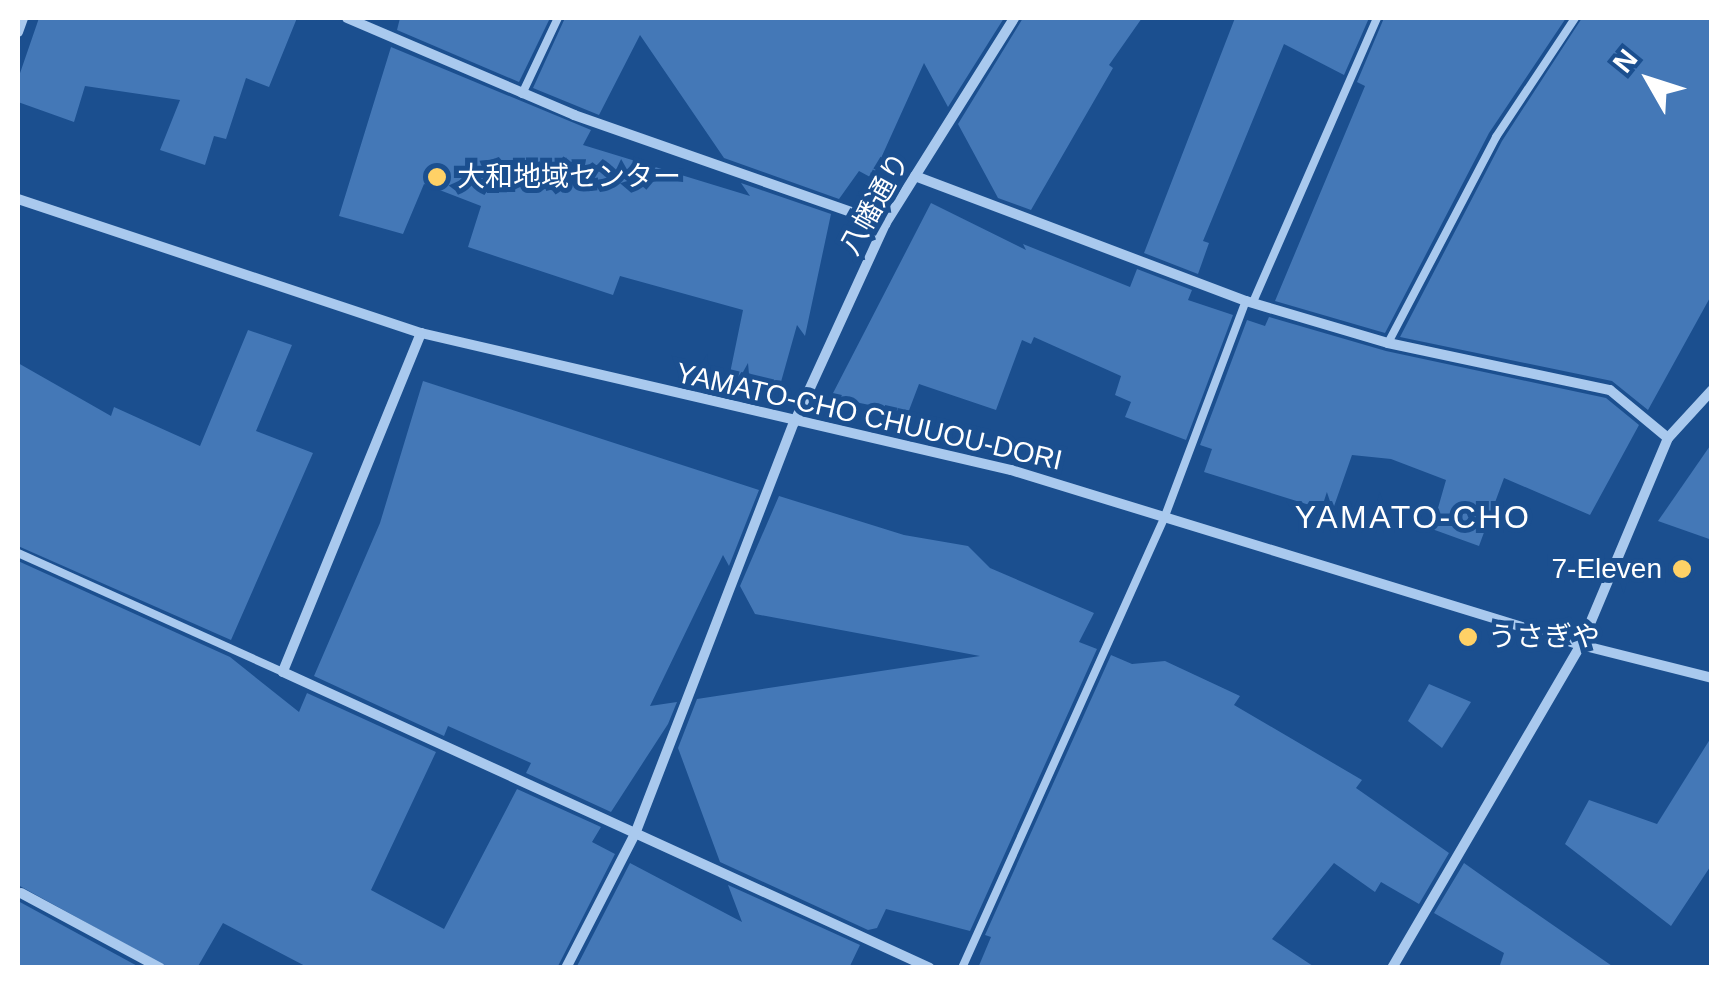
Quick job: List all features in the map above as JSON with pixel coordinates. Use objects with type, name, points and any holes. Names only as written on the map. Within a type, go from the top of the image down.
[{"type":"street","points":[[18,32],[23,18]]},
{"type":"street","points":[[347,18],[522,94],[885,224]]},
{"type":"street","name":"八幡通り","points":[[566,968],[635,834],[794,423],[885,224],[1014,18]]},
{"type":"street","points":[[914,176],[1250,302],[1388,343],[1610,390],[1668,438]]},
{"type":"street","name":"YAMATO-CHO CHUUOU-DORI","points":[[18,199],[421,334],[1011,470],[1581,645],[1712,678]]},
{"type":"street","points":[[421,334],[283,672],[930,968]]},
{"type":"street","points":[[1392,968],[1581,645],[1668,438],[1712,390]]},
{"type":"street","points":[[21,893],[144,964],[160,968]]},
{"type":"lane","points":[[522,94],[558,18]]},
{"type":"lane","points":[[962,968],[1164,516],[1250,302],[1376,18]]},
{"type":"lane","points":[[1388,343],[1496,137],[1575,18]]},
{"type":"lane","points":[[18,552],[283,672]]},
{"type":"building","points":[[39,18],[297,18],[269,87],[246,78],[226,139],[214,136],[205,165],[160,150],[180,100],[85,86],[74,122],[18,102],[18,79]]},
{"type":"building","points":[[400,18],[550,18],[519,82],[397,30]]},
{"type":"building","points":[[565,18],[1004,18],[948,107],[924,63],[872,178],[859,171],[839,199],[724,158],[640,35],[599,115],[533,88]]},
{"type":"building","points":[[1023,18],[1142,18],[1109,65],[1113,68],[1031,210],[998,198],[958,124]]},
{"type":"building","points":[[1235,18],[1369,18],[1344,75],[1284,44],[1203,241],[1209,243],[1198,274],[1144,253]]},
{"type":"building","points":[[1384,18],[1566,18],[1489,133],[1385,333],[1275,301],[1365,86],[1357,82]]},
{"type":"building","points":[[1582,18],[1712,18],[1712,294],[1648,410],[1612,381],[1400,337],[1502,141]]},
{"type":"building","points":[[391,47],[591,130],[583,145],[750,196],[741,183],[831,214],[805,336],[797,325],[779,389],[729,378],[743,310],[620,276],[613,295],[468,247],[481,206],[424,184],[403,234],[339,216]]},
{"type":"building","points":[[931,203],[1026,250],[1023,244],[1130,287],[1137,269],[1192,290],[1188,300],[1233,315],[1186,440],[1125,417],[1131,402],[1115,395],[1121,376],[1034,337],[1031,344],[1022,340],[996,410],[919,384],[908,413],[831,397]]},
{"type":"building","points":[[1269,317],[1386,351],[1606,398],[1639,425],[1590,515],[1504,478],[1479,546],[1432,529],[1446,480],[1391,459],[1352,455],[1332,512],[1204,472],[1212,449],[1200,445],[1247,320],[1265,326]]},
{"type":"building","points":[[248,330],[292,345],[256,431],[313,453],[231,640],[18,546],[18,363],[111,416],[114,407],[200,446]]},
{"type":"building","points":[[423,381],[759,490],[729,566],[723,555],[650,706],[677,702],[668,724],[611,812],[526,773],[531,763],[448,726],[444,736],[314,676],[380,523]]},
{"type":"building","points":[[1712,443],[1712,540],[1658,521]]},
{"type":"building","points":[[779,496],[904,535],[968,546],[990,568],[1094,613],[1079,642],[1097,649],[970,931],[886,909],[877,928],[868,930],[720,862],[678,748],[697,699],[980,656],[755,614],[740,586]]},
{"type":"building","points":[[18,561],[230,657],[299,712],[307,693],[436,752],[371,890],[444,929],[517,789],[601,827],[592,842],[615,854],[557,968],[309,968],[223,923],[197,968],[169,968],[18,885]]},
{"type":"building","points":[[1111,655],[1132,664],[1165,661],[1240,696],[1234,705],[1362,780],[1356,788],[1449,853],[1419,904],[1381,882],[1375,892],[1334,863],[1272,939],[1316,968],[978,968],[991,937],[985,935]]},
{"type":"building","points":[[1429,684],[1471,702],[1442,748],[1408,721]]},
{"type":"building","points":[[1712,736],[1712,864],[1671,926],[1565,844],[1589,800],[1657,824]]},
{"type":"building","points":[[630,863],[742,922],[728,885],[860,945],[849,968],[576,968]]},
{"type":"building","points":[[1464,863],[1615,968],[1499,968],[1504,953],[1434,913]]},
{"type":"building","points":[[18,901],[141,968],[18,968]]},
{"type":"place","name":"大和地域センター","points":[[437,177]]},
{"type":"place","name":"7-Eleven","points":[[1682,569]]},
{"type":"place","name":"うさぎや","points":[[1468,637]]},
{"type":"district","name":"YAMATO-CHO","points":[[1413,517]]}]
